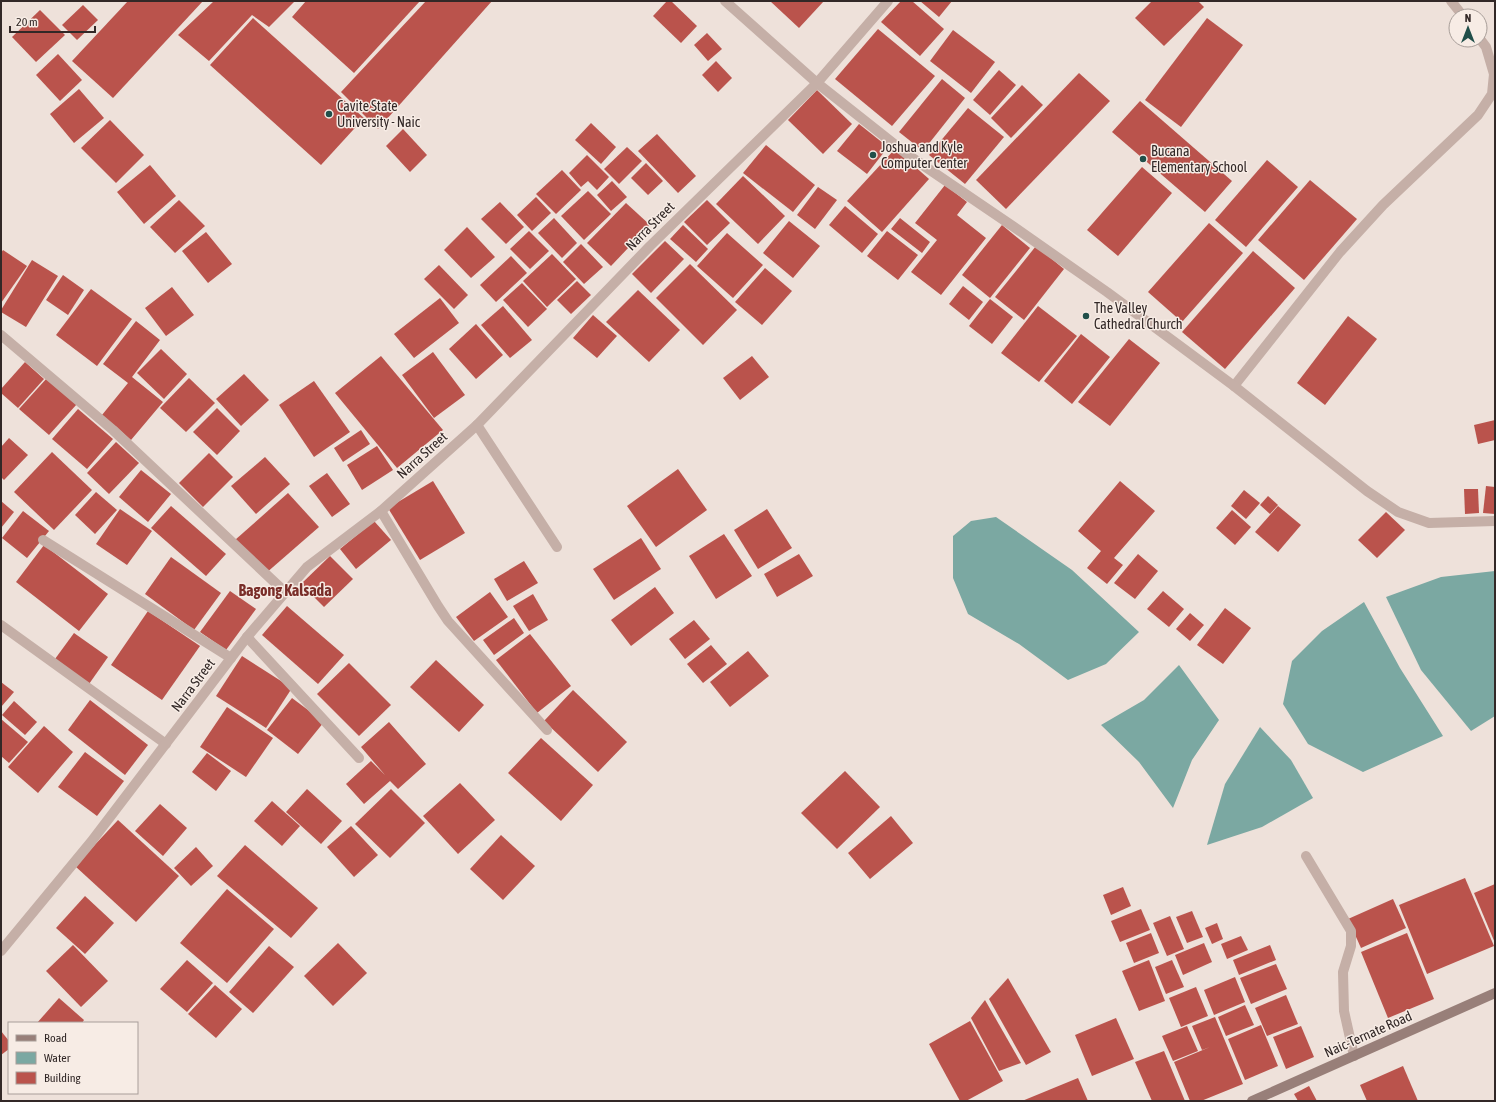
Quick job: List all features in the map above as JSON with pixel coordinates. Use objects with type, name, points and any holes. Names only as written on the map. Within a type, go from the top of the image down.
[{"type":"main road","name":"Naic-Ternate Road","points":[[1252,1101],[1495,993]]},
{"type":"street","points":[[725,1],[817,83],[908,155],[1107,292],[1234,386],[1367,491],[1398,512],[1429,522],[1495,521]]},
{"type":"street","name":"Narra Street","points":[[1,951],[91,842],[247,637],[284,592],[308,567],[381,511],[477,425],[650,246],[817,83],[888,1]]},
{"type":"street","points":[[1234,386],[1340,252],[1383,205],[1478,115],[1492,94],[1494,74],[1486,48]]},
{"type":"street","points":[[1,335],[113,430],[284,592]]},
{"type":"street","points":[[477,425],[557,547]]},
{"type":"street","points":[[381,511],[448,621],[548,730]]},
{"type":"street","points":[[43,540],[231,658]]},
{"type":"street","points":[[1,625],[166,744]]},
{"type":"street","points":[[247,637],[359,758]]},
{"type":"street","points":[[1306,856],[1351,931],[1351,946],[1343,972],[1344,1010],[1354,1056]]},
{"type":"water","points":[[996,517],[1072,570],[1139,632],[1106,664],[1068,680],[1019,644],[968,614],[953,578],[953,536],[971,521]]},
{"type":"water","points":[[1495,571],[1495,716],[1471,731],[1421,670],[1386,597],[1441,577]]},
{"type":"water","points":[[1364,602],[1400,668],[1443,736],[1363,772],[1308,744],[1283,704],[1292,661],[1322,631]]},
{"type":"water","points":[[1179,665],[1219,720],[1192,760],[1173,808],[1139,762],[1101,725],[1144,700]]},
{"type":"water","points":[[1260,727],[1291,760],[1313,798],[1262,827],[1207,845],[1225,784]]},
{"type":"building","points":[[128,1],[203,1],[113,98],[72,61]]},
{"type":"building","points":[[214,1],[295,1],[269,27],[252,15],[209,61],[178,35]]},
{"type":"building","points":[[306,1],[420,1],[354,73],[292,17]]},
{"type":"building","points":[[426,1],[492,1],[378,129],[341,92]]},
{"type":"building","points":[[667,1],[671,1],[697,26],[681,43],[653,16]]},
{"type":"building","points":[[770,1],[824,1],[799,28]]},
{"type":"building","points":[[901,1],[912,1],[944,29],[920,56],[881,22]]},
{"type":"building","points":[[920,1],[952,1],[939,17]]},
{"type":"building","points":[[1152,1],[1198,1],[1204,7],[1164,46],[1135,18]]},
{"type":"building","points":[[83,5],[98,20],[77,40],[62,25]]},
{"type":"building","points":[[40,10],[65,35],[36,62],[12,37]]},
{"type":"building","points":[[253,18],[364,118],[321,165],[210,65]]},
{"type":"building","points":[[1207,18],[1243,45],[1181,127],[1145,100]]},
{"type":"building","points":[[878,29],[935,76],[892,126],[835,79]]},
{"type":"building","points":[[953,30],[995,62],[971,93],[930,61]]},
{"type":"building","points":[[707,33],[722,49],[708,61],[694,45]]},
{"type":"building","points":[[58,54],[82,80],[60,101],[36,75]]},
{"type":"building","points":[[716,61],[732,78],[718,92],[702,75]]},
{"type":"building","points":[[999,70],[1016,85],[990,115],[973,100]]},
{"type":"building","points":[[1079,73],[1110,101],[1006,209],[976,180]]},
{"type":"building","points":[[942,79],[965,98],[923,151],[899,132]]},
{"type":"building","points":[[1022,85],[1043,105],[1011,138],[991,118]]},
{"type":"building","points":[[79,89],[104,118],[74,143],[50,114]]},
{"type":"building","points":[[817,90],[852,124],[823,154],[788,120]]},
{"type":"building","points":[[1140,101],[1232,181],[1205,212],[1112,132]]},
{"type":"building","points":[[968,108],[1004,137],[965,184],[929,155]]},
{"type":"building","points":[[110,120],[144,155],[116,183],[81,148]]},
{"type":"building","points":[[591,123],[616,147],[601,164],[575,140]]},
{"type":"building","points":[[859,124],[888,147],[867,174],[837,151]]},
{"type":"building","points":[[403,129],[427,155],[410,172],[386,146]]},
{"type":"building","points":[[657,134],[696,176],[678,193],[638,151]]},
{"type":"building","points":[[766,145],[815,185],[793,212],[743,173]]},
{"type":"building","points":[[627,147],[642,161],[619,184],[604,169]]},
{"type":"building","points":[[895,149],[929,179],[882,232],[847,201]]},
{"type":"building","points":[[587,155],[609,177],[597,190],[588,181],[581,187],[569,173]]},
{"type":"building","points":[[1267,160],[1298,187],[1246,247],[1215,220]]},
{"type":"building","points":[[646,163],[663,181],[648,195],[631,178]]},
{"type":"building","points":[[150,165],[176,196],[144,224],[117,192]]},
{"type":"building","points":[[1142,167],[1172,193],[1118,256],[1087,230]]},
{"type":"building","points":[[562,170],[581,190],[556,214],[536,194]]},
{"type":"building","points":[[743,176],[785,216],[758,244],[716,204]]},
{"type":"building","points":[[1310,180],[1357,219],[1304,280],[1258,240]]},
{"type":"building","points":[[612,181],[627,197],[611,211],[597,195]]},
{"type":"building","points":[[945,185],[967,202],[957,215],[986,238],[941,295],[911,272],[937,240],[915,223]]},
{"type":"building","points":[[818,187],[837,200],[815,229],[797,215]]},
{"type":"building","points":[[588,191],[611,214],[584,240],[561,216]]},
{"type":"building","points":[[536,197],[551,213],[532,231],[517,215]]},
{"type":"building","points":[[179,200],[205,226],[175,253],[150,227]]},
{"type":"building","points":[[707,200],[730,223],[707,245],[684,222]]},
{"type":"building","points":[[500,202],[524,227],[506,244],[481,219]]},
{"type":"building","points":[[626,203],[650,225],[611,266],[587,243]]},
{"type":"building","points":[[845,206],[878,234],[862,253],[829,225]]},
{"type":"building","points":[[554,218],[577,243],[562,258],[538,233]]},
{"type":"building","points":[[900,218],[930,242],[922,253],[891,229]]},
{"type":"building","points":[[789,221],[820,246],[793,278],[763,253]]},
{"type":"building","points":[[1209,223],[1243,253],[1182,322],[1148,292]]},
{"type":"building","points":[[683,225],[708,249],[696,262],[670,239]]},
{"type":"building","points":[[1002,225],[1030,248],[990,298],[962,275]]},
{"type":"building","points":[[467,227],[495,257],[471,278],[444,250]]},
{"type":"building","points":[[529,231],[549,251],[530,269],[510,249]]},
{"type":"building","points":[[887,231],[918,255],[898,280],[867,256]]},
{"type":"building","points":[[206,232],[232,264],[208,283],[182,251]]},
{"type":"building","points":[[727,233],[763,265],[733,298],[697,266]]},
{"type":"building","points":[[665,241],[684,259],[651,293],[632,274]]},
{"type":"building","points":[[581,244],[603,267],[584,284],[563,262]]},
{"type":"building","points":[[1036,246],[1064,269],[1024,320],[995,297]]},
{"type":"building","points":[[3,250],[27,266],[1,303],[1,253]]},
{"type":"building","points":[[1253,251],[1295,288],[1225,369],[1182,332]]},
{"type":"building","points":[[552,254],[576,279],[547,307],[523,281]]},
{"type":"building","points":[[511,256],[527,273],[496,302],[480,285]]},
{"type":"building","points":[[32,260],[58,276],[26,327],[1,312],[1,310]]},
{"type":"building","points":[[690,264],[737,310],[703,345],[656,298]]},
{"type":"building","points":[[439,265],[468,295],[454,309],[424,279]]},
{"type":"building","points":[[765,268],[792,291],[762,325],[735,302]]},
{"type":"building","points":[[63,275],[84,290],[68,315],[46,300]]},
{"type":"building","points":[[577,281],[591,295],[571,314],[557,300]]},
{"type":"building","points":[[522,283],[547,309],[528,327],[503,300]]},
{"type":"building","points":[[963,286],[983,302],[969,320],[949,304]]},
{"type":"building","points":[[172,287],[194,315],[166,336],[145,308]]},
{"type":"building","points":[[91,289],[132,319],[97,366],[56,335]]},
{"type":"building","points":[[638,290],[680,330],[649,362],[606,322]]},
{"type":"building","points":[[440,298],[459,323],[414,358],[394,334]]},
{"type":"building","points":[[990,299],[1013,317],[992,344],[969,326]]},
{"type":"building","points":[[503,306],[532,340],[510,358],[481,325]]},
{"type":"building","points":[[1038,306],[1077,336],[1039,382],[1001,353]]},
{"type":"building","points":[[593,315],[617,336],[597,358],[573,338]]},
{"type":"building","points":[[1348,316],[1377,339],[1325,405],[1297,383]]},
{"type":"building","points":[[136,321],[160,340],[132,377],[163,402],[131,440],[102,415],[128,383],[103,364]]},
{"type":"building","points":[[476,324],[503,355],[476,379],[449,349]]},
{"type":"building","points":[[1081,334],[1110,357],[1072,404],[1044,381]]},
{"type":"building","points":[[1129,339],[1160,363],[1110,426],[1078,402]]},
{"type":"building","points":[[161,349],[187,374],[164,399],[137,373]]},
{"type":"building","points":[[433,352],[465,395],[434,418],[402,375]]},
{"type":"building","points":[[381,356],[443,430],[397,468],[335,393]]},
{"type":"building","points":[[752,356],[769,377],[740,400],[723,378]]},
{"type":"building","points":[[25,362],[44,379],[18,408],[1,393],[1,389]]},
{"type":"building","points":[[244,374],[269,400],[241,426],[216,399]]},
{"type":"building","points":[[47,378],[77,404],[49,435],[19,409]]},
{"type":"building","points":[[189,378],[215,403],[186,432],[160,408]]},
{"type":"building","points":[[314,381],[350,432],[314,457],[279,405]]},
{"type":"building","points":[[217,408],[240,431],[217,455],[193,432]]},
{"type":"building","points":[[78,409],[113,439],[87,469],[52,439]]},
{"type":"building","points":[[1495,420],[1495,440],[1478,444],[1474,425]]},
{"type":"building","points":[[361,430],[370,444],[343,462],[334,448]]},
{"type":"building","points":[[9,438],[28,455],[4,480],[1,477],[1,447]]},
{"type":"building","points":[[116,442],[139,463],[109,494],[87,473]]},
{"type":"building","points":[[377,446],[393,470],[362,490],[347,465]]},
{"type":"building","points":[[52,452],[92,490],[54,530],[14,492]]},
{"type":"building","points":[[209,453],[233,477],[203,507],[179,483]]},
{"type":"building","points":[[265,457],[290,484],[256,514],[231,486]]},
{"type":"building","points":[[678,469],[707,510],[656,547],[627,506]]},
{"type":"building","points":[[141,470],[171,494],[148,522],[119,497]]},
{"type":"building","points":[[327,473],[350,504],[332,517],[309,486]]},
{"type":"building","points":[[433,481],[465,533],[420,560],[388,508]]},
{"type":"building","points":[[1120,481],[1155,511],[1114,558],[1123,565],[1107,584],[1087,568],[1101,551],[1078,531]]},
{"type":"building","points":[[1486,486],[1495,487],[1495,514],[1483,513]]},
{"type":"building","points":[[1464,489],[1478,489],[1479,513],[1465,514]]},
{"type":"building","points":[[1244,490],[1260,503],[1246,519],[1231,506]]},
{"type":"building","points":[[96,492],[117,510],[95,534],[75,515]]},
{"type":"building","points":[[288,493],[319,527],[265,574],[235,540]]},
{"type":"building","points":[[1268,496],[1278,505],[1270,514],[1260,505]]},
{"type":"building","points":[[1,501],[14,512],[1,528]]},
{"type":"building","points":[[171,506],[226,554],[206,576],[151,528]]},
{"type":"building","points":[[1278,506],[1301,525],[1278,552],[1255,532]]},
{"type":"building","points":[[120,509],[152,531],[127,565],[96,544]]},
{"type":"building","points":[[767,509],[792,548],[758,569],[734,530]]},
{"type":"building","points":[[1232,510],[1251,527],[1235,545],[1216,528]]},
{"type":"building","points":[[23,511],[49,531],[27,558],[2,538]]},
{"type":"building","points":[[1386,512],[1405,530],[1377,558],[1358,540]]},
{"type":"building","points":[[374,521],[391,540],[356,569],[340,549]]},
{"type":"building","points":[[724,534],[752,576],[716,599],[689,556]]},
{"type":"building","points":[[641,538],[661,569],[614,600],[593,569]]},
{"type":"building","points":[[44,545],[108,594],[79,631],[16,582]]},
{"type":"building","points":[[799,554],[813,576],[777,597],[764,574]]},
{"type":"building","points":[[1138,554],[1158,571],[1135,599],[1114,583]]},
{"type":"building","points":[[330,556],[353,579],[324,607],[301,584]]},
{"type":"building","points":[[171,557],[221,593],[194,630],[145,594]]},
{"type":"building","points":[[524,561],[538,583],[507,601],[494,579]]},
{"type":"building","points":[[655,587],[674,613],[631,646],[611,620]]},
{"type":"building","points":[[230,591],[256,609],[226,650],[200,632]]},
{"type":"building","points":[[1163,591],[1184,609],[1169,627],[1147,609]]},
{"type":"building","points":[[490,592],[508,617],[474,641],[456,617]]},
{"type":"building","points":[[533,594],[548,620],[529,631],[513,606]]},
{"type":"building","points":[[287,606],[344,655],[318,684],[262,635]]},
{"type":"building","points":[[1225,608],[1251,628],[1223,664],[1197,645]]},
{"type":"building","points":[[148,611],[200,646],[162,700],[111,665]]},
{"type":"building","points":[[1190,613],[1204,625],[1190,641],[1176,629]]},
{"type":"building","points":[[514,618],[524,633],[494,655],[483,640]]},
{"type":"building","points":[[694,620],[710,639],[685,659],[669,639]]},
{"type":"building","points":[[74,633],[108,657],[89,684],[55,659]]},
{"type":"building","points":[[530,634],[571,686],[537,713],[496,660]]},
{"type":"building","points":[[711,645],[727,664],[703,683],[687,664]]},
{"type":"building","points":[[748,651],[769,676],[730,707],[710,682]]},
{"type":"building","points":[[242,656],[292,688],[266,728],[216,696]]},
{"type":"building","points":[[436,660],[484,705],[459,732],[410,687]]},
{"type":"building","points":[[349,663],[391,705],[359,736],[317,694]]},
{"type":"building","points":[[1,682],[14,692],[1,707]]},
{"type":"building","points":[[573,690],[627,742],[598,772],[544,721]]},
{"type":"building","points":[[292,698],[324,722],[298,754],[267,730]]},
{"type":"building","points":[[90,700],[148,745],[125,775],[68,730]]},
{"type":"building","points":[[14,701],[37,722],[25,735],[2,715]]},
{"type":"building","points":[[227,707],[273,738],[246,777],[200,747]]},
{"type":"building","points":[[1,719],[28,742],[9,763],[1,756]]},
{"type":"building","points":[[389,722],[426,764],[398,789],[390,781],[364,804],[346,784],[371,761],[385,775],[361,747]]},
{"type":"building","points":[[44,726],[73,752],[38,793],[8,767]]},
{"type":"building","points":[[541,738],[593,785],[561,821],[508,773]]},
{"type":"building","points":[[85,752],[124,781],[97,816],[58,787]]},
{"type":"building","points":[[207,753],[231,771],[216,791],[192,772]]},
{"type":"building","points":[[845,771],[880,807],[837,849],[801,813]]},
{"type":"building","points":[[460,783],[495,820],[458,854],[423,816]]},
{"type":"building","points":[[307,789],[342,821],[321,844],[286,812]]},
{"type":"building","points":[[391,789],[425,823],[390,858],[355,824]]},
{"type":"building","points":[[272,801],[300,826],[282,846],[254,821]]},
{"type":"building","points":[[160,804],[187,828],[163,856],[135,831]]},
{"type":"building","points":[[891,816],[913,843],[870,879],[848,853]]},
{"type":"building","points":[[118,820],[179,876],[136,922],[75,866]]},
{"type":"building","points":[[351,826],[378,855],[354,877],[327,847]]},
{"type":"building","points":[[501,835],[535,866],[503,900],[470,869]]},
{"type":"building","points":[[245,845],[318,908],[291,938],[217,876]]},
{"type":"building","points":[[196,847],[213,866],[191,886],[174,868]]},
{"type":"building","points":[[1465,878],[1494,946],[1427,974],[1399,905]]},
{"type":"building","points":[[1495,884],[1495,943],[1474,893]]},
{"type":"building","points":[[1123,887],[1131,906],[1111,915],[1103,895]]},
{"type":"building","points":[[227,889],[274,929],[227,983],[180,943]]},
{"type":"building","points":[[85,896],[114,923],[85,954],[56,928]]},
{"type":"building","points":[[1393,899],[1406,928],[1361,948],[1348,919]]},
{"type":"building","points":[[1141,909],[1150,930],[1120,942],[1111,921]]},
{"type":"building","points":[[1192,911],[1203,937],[1187,943],[1176,917]]},
{"type":"building","points":[[1170,916],[1184,949],[1167,956],[1153,923]]},
{"type":"building","points":[[1217,923],[1223,939],[1212,944],[1205,928]]},
{"type":"building","points":[[1151,933],[1159,953],[1134,963],[1126,943]]},
{"type":"building","points":[[1407,933],[1434,999],[1388,1018],[1361,952]]},
{"type":"building","points":[[1241,936],[1248,950],[1227,959],[1221,944]]},
{"type":"building","points":[[338,943],[367,973],[333,1006],[304,976]]},
{"type":"building","points":[[1204,943],[1212,962],[1183,975],[1175,955]]},
{"type":"building","points":[[73,945],[108,981],[81,1007],[46,971]]},
{"type":"building","points":[[1270,945],[1276,960],[1239,975],[1233,960]]},
{"type":"building","points":[[269,946],[294,967],[253,1013],[229,992]]},
{"type":"building","points":[[187,960],[213,983],[187,1012],[160,989]]},
{"type":"building","points":[[1149,960],[1165,1001],[1139,1011],[1122,971]]},
{"type":"building","points":[[1172,960],[1184,987],[1166,994],[1155,967]]},
{"type":"building","points":[[1276,964],[1287,989],[1251,1004],[1240,978]]},
{"type":"building","points":[[1235,977],[1245,1002],[1214,1015],[1204,990]]},
{"type":"building","points":[[1008,978],[1051,1052],[1026,1065],[989,999]]},
{"type":"building","points":[[215,985],[242,1009],[216,1038],[188,1014]]},
{"type":"building","points":[[1196,987],[1208,1016],[1181,1027],[1169,998]]},
{"type":"building","points":[[1286,995],[1298,1024],[1267,1036],[1255,1008]]},
{"type":"building","points":[[59,998],[84,1020],[83,1022],[38,1022]]},
{"type":"building","points":[[985,1000],[1021,1063],[999,1071],[971,1018]]},
{"type":"building","points":[[1245,1005],[1254,1025],[1226,1036],[1218,1017]]},
{"type":"building","points":[[1215,1017],[1243,1084],[1201,1101],[1190,1101],[1174,1062],[1210,1047],[1202,1050],[1192,1026]]},
{"type":"building","points":[[1116,1018],[1134,1059],[1092,1076],[1075,1035]]},
{"type":"building","points":[[970,1021],[1003,1081],[966,1101],[960,1101],[929,1044]]},
{"type":"building","points":[[1261,1025],[1278,1066],[1245,1080],[1228,1039]]},
{"type":"building","points":[[1187,1026],[1198,1051],[1173,1061],[1162,1036]]},
{"type":"building","points":[[1301,1026],[1314,1057],[1286,1069],[1273,1037]]},
{"type":"building","points":[[1,1031],[8,1040],[8,1050],[1,1055]]},
{"type":"building","points":[[1164,1051],[1185,1101],[1152,1101],[1135,1062]]},
{"type":"building","points":[[1403,1066],[1418,1101],[1367,1101],[1360,1085]]},
{"type":"building","points":[[1078,1078],[1088,1101],[1022,1101]]},
{"type":"building","points":[[1309,1086],[1317,1101],[1298,1101],[1294,1094]]},
{"type":"place","name":"Cavite State University - Naic","points":[[329,114]]},
{"type":"place","name":"Joshua and Kyle Computer Center","points":[[873,155]]},
{"type":"place","name":"Bucana Elementary School","points":[[1143,159]]},
{"type":"place","name":"The Valley Cathedral Church","points":[[1086,316]]},
{"type":"district","name":"Bagong Kalsada","points":[[285,590]]}]
